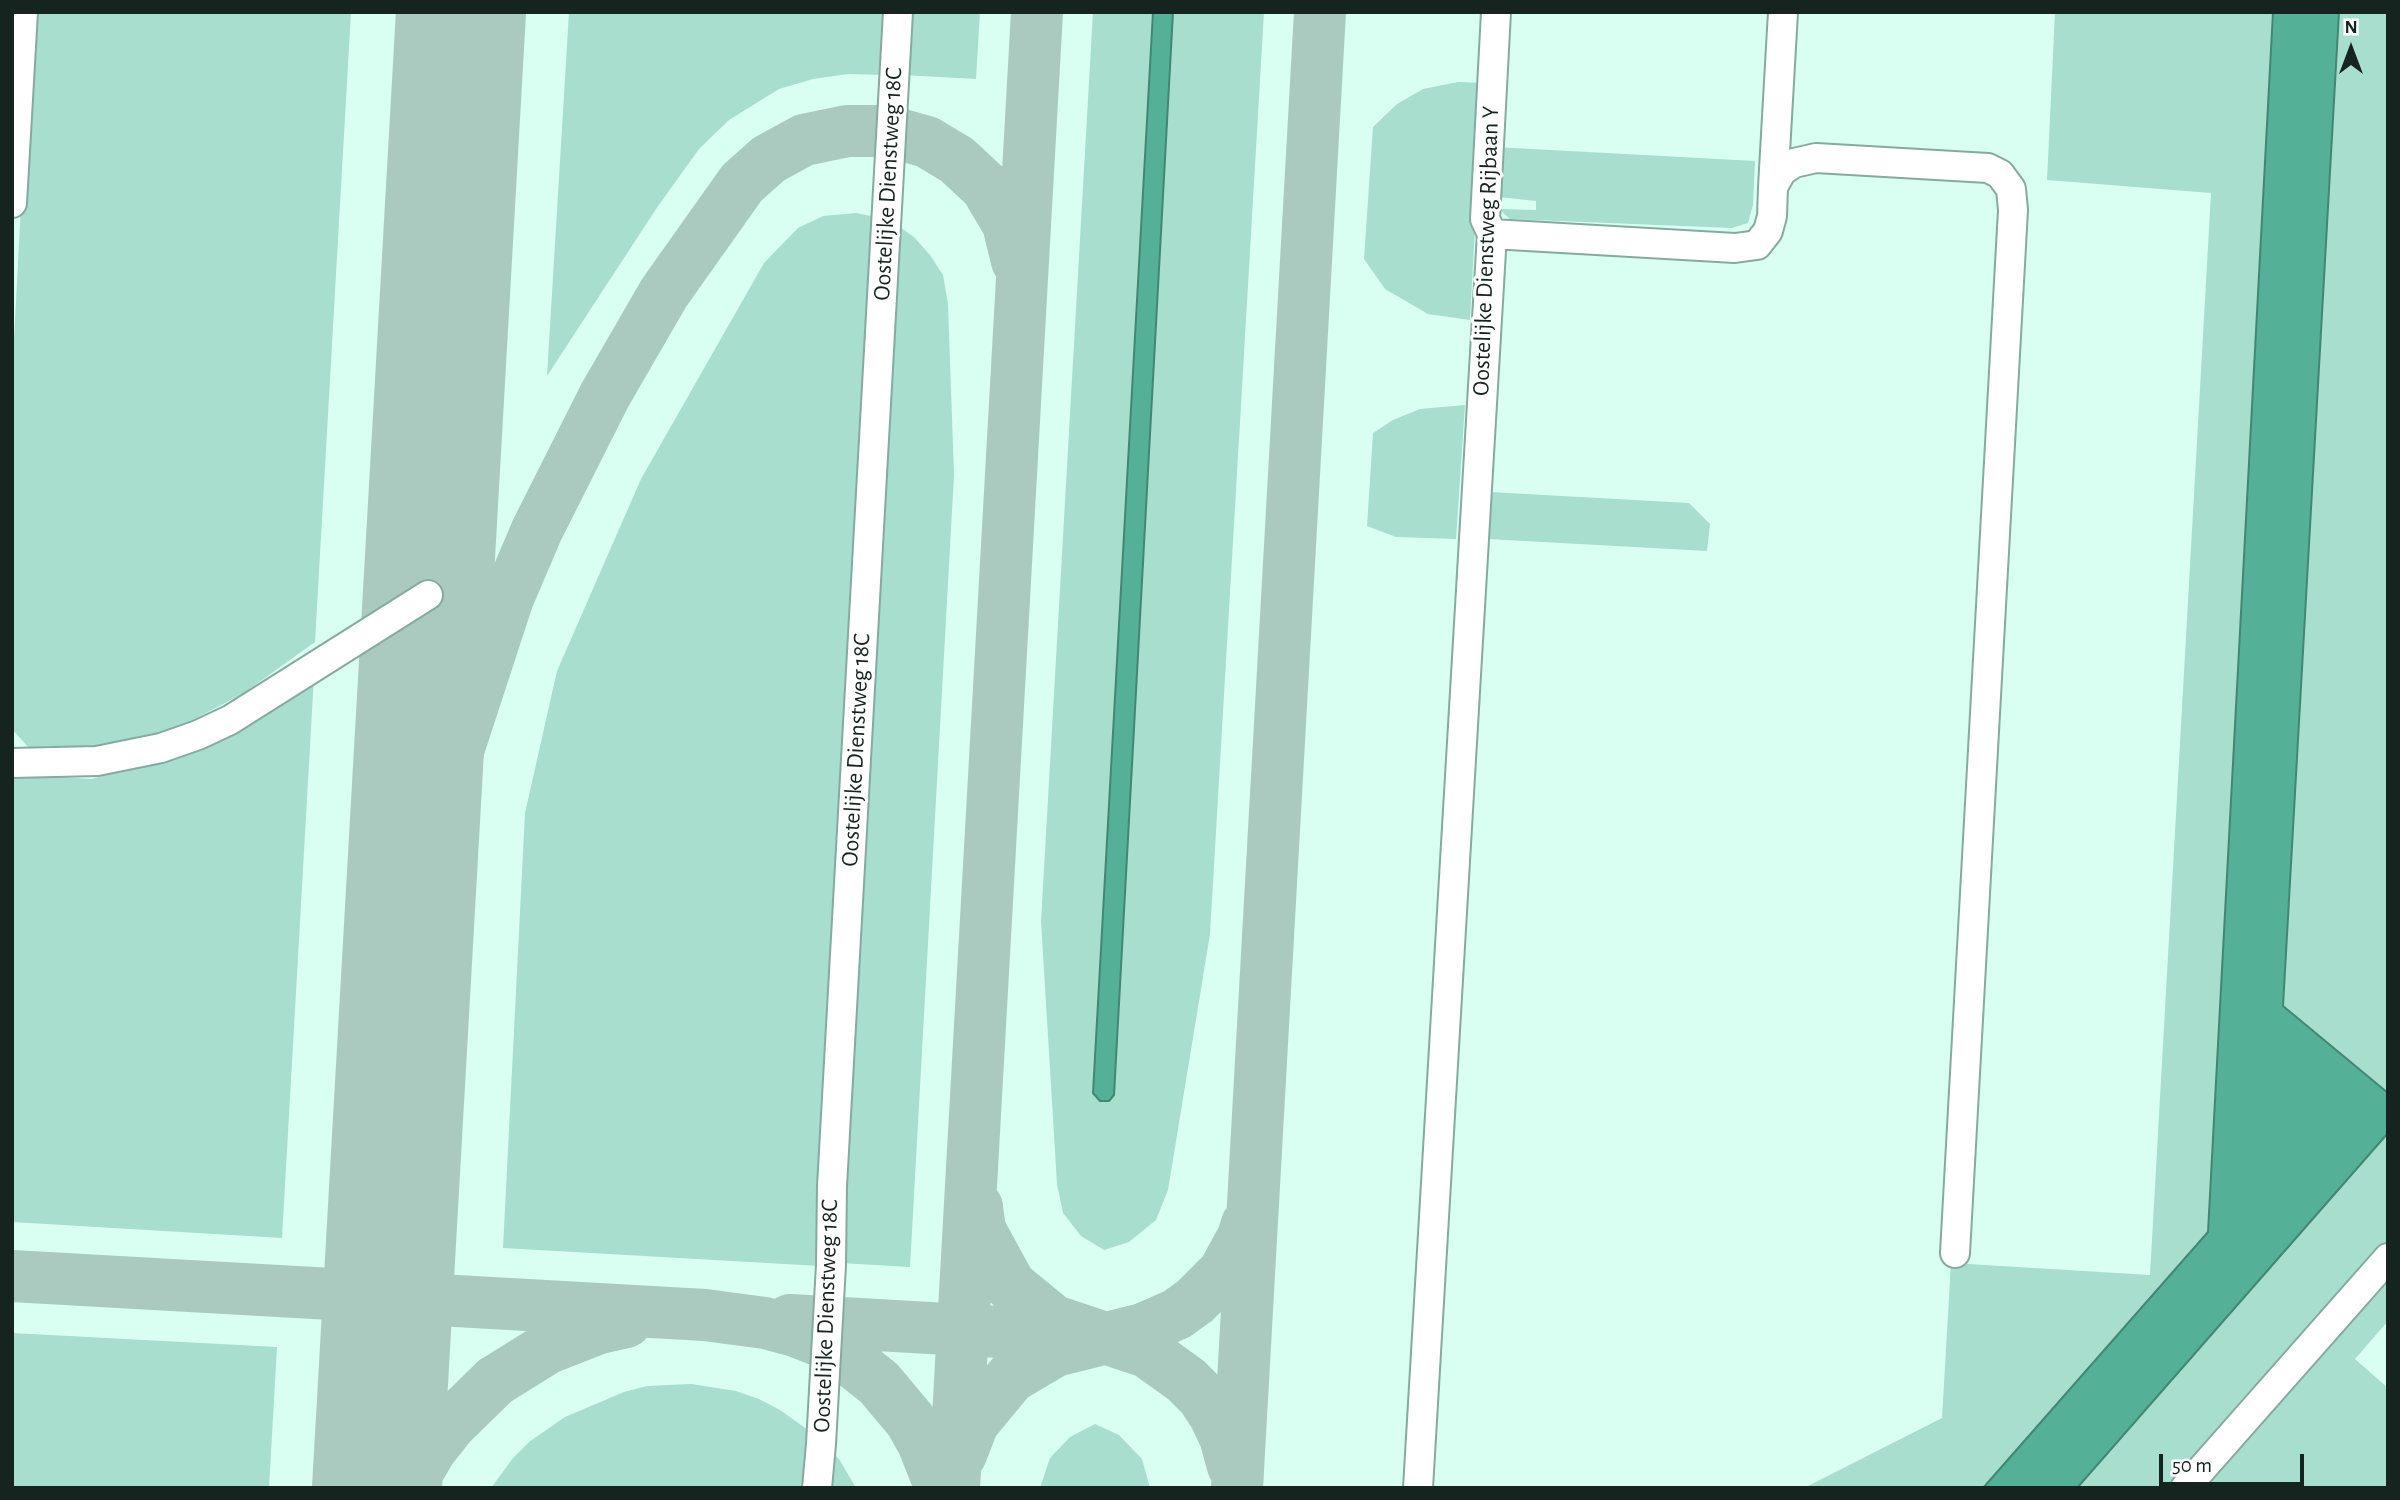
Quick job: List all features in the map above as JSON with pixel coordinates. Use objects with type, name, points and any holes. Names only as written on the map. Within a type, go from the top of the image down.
[{"type":"lane","points":[[12,202],[23,12]]},
{"type":"lane","name":"Oostelijke Dienstweg 18C","points":[[817,1488],[831,1265],[832,1172],[898,12]]},
{"type":"lane","name":"Oostelijke Dienstweg Rijbaan Y","points":[[1418,1488],[1492,234],[1485,219],[1496,12]]},
{"type":"lane","points":[[1492,234],[1735,248],[1757,245],[1768,232],[1772,216],[1783,12]]},
{"type":"lane","points":[[1773,187],[1782,171],[1794,163],[1816,158],[1988,168],[2000,174],[2011,189],[2013,210],[1955,1253]]},
{"type":"lane","points":[[15,763],[97,761],[162,748],[198,735],[230,720],[428,595]]},
{"type":"lane","points":[[2185,1488],[2388,1258]]},
{"type":"shaded area","points":[[31,12],[351,12],[315,642],[244,693],[164,735],[79,749],[29,748],[12,729],[12,378]]},
{"type":"shaded area","points":[[569,12],[891,12],[887,75],[848,74],[813,79],[779,89],[729,120],[699,149],[656,209],[547,376]]},
{"type":"shaded area","points":[[905,12],[980,12],[976,79],[902,75]]},
{"type":"shaded area","points":[[1093,12],[1264,12],[1210,934],[1168,1190],[1156,1220],[1129,1242],[1104,1250],[1081,1236],[1063,1213],[1057,1184],[1041,921]]},
{"type":"shaded area","points":[[1153,12],[1173,12],[1114,1095],[1109,1101],[1100,1101],[1093,1093]]},
{"type":"shaded area","points":[[2055,12],[2273,12],[2208,1232],[1983,1488],[1804,1488],[1942,1418],[1951,1263],[2150,1275],[2211,193],[2047,180]]},
{"type":"shaded area","points":[[2273,12],[2339,12],[2283,1006],[2388,1093],[2388,1133],[2077,1488],[1983,1488],[2208,1232]]},
{"type":"shaded area","points":[[2339,12],[2388,12],[2388,1093],[2283,1006]]},
{"type":"shaded area","points":[[1458,82],[1483,83],[1470,320],[1428,314],[1385,289],[1364,259],[1373,127],[1397,104],[1423,89]]},
{"type":"shaded area","points":[[1495,147],[1755,161],[1753,205],[1748,223],[1732,228],[1510,219],[1499,209],[1536,210],[1536,201],[1499,197]]},
{"type":"shaded area","points":[[856,213],[880,218],[820,1266],[503,1248],[525,813],[557,671],[641,479],[764,263],[798,228],[823,216]]},
{"type":"shaded area","points":[[897,225],[914,237],[943,275],[948,304],[954,475],[910,1267],[841,1263]]},
{"type":"shaded area","points":[[1465,405],[1456,539],[1396,537],[1367,526],[1373,433],[1393,420],[1420,409]]},
{"type":"shaded area","points":[[1490,492],[1689,503],[1710,524],[1707,551],[1488,539]]},
{"type":"shaded area","points":[[314,676],[282,1238],[12,1222],[12,774],[91,779],[188,753]]},
{"type":"shaded area","points":[[2388,1133],[2388,1240],[2168,1488],[2077,1488]]},
{"type":"shaded area","points":[[2388,1271],[2388,1321],[2355,1359],[2388,1388],[2388,1488],[2196,1488]]},
{"type":"shaded area","points":[[12,1333],[277,1347],[269,1488],[12,1488]]},
{"type":"shaded area","points":[[691,1384],[736,1391],[759,1399],[811,1432],[807,1488],[491,1488],[513,1458],[529,1442],[565,1417],[624,1392],[647,1386]]},
{"type":"shaded area","points":[[1095,1424],[1119,1435],[1142,1459],[1150,1488],[1040,1488],[1050,1458],[1070,1437]]},
{"type":"shaded area","points":[[825,1445],[839,1459],[856,1488],[823,1488]]},
{"type":"taxiway","points":[[450,200],[478,12]]},
{"type":"taxiway","points":[[954,1488],[1037,12]]},
{"type":"taxiway","points":[[1237,1488],[1320,12]]},
{"type":"taxiway","points":[[400,1080],[428,876],[451,772],[508,598],[537,530],[605,395],[664,293],[742,183],[769,159],[804,140],[847,131],[888,131],[927,142],[957,160],[986,187],[1008,224],[1017,261]]},
{"type":"taxiway","points":[[977,1207],[980,1230],[1010,1285],[1054,1321],[1147,1352],[1186,1380],[1202,1396],[1214,1414],[1225,1437],[1233,1466]]},
{"type":"taxiway","points":[[961,1454],[973,1423],[1011,1377],[1055,1351],[1143,1329],[1177,1314],[1195,1301],[1224,1272],[1247,1224]]},
{"type":"taxiway","points":[[12,1276],[705,1315],[765,1323],[821,1341],[879,1383],[910,1420],[923,1443],[941,1488]]},
{"type":"taxiway","points":[[790,1320],[1104,1338]]},
{"type":"taxiway","points":[[408,1488],[431,1449],[450,1425],[495,1381],[548,1348],[599,1328],[626,1322]]},
{"type":"runway","points":[[377,1488],[461,12]]}]
